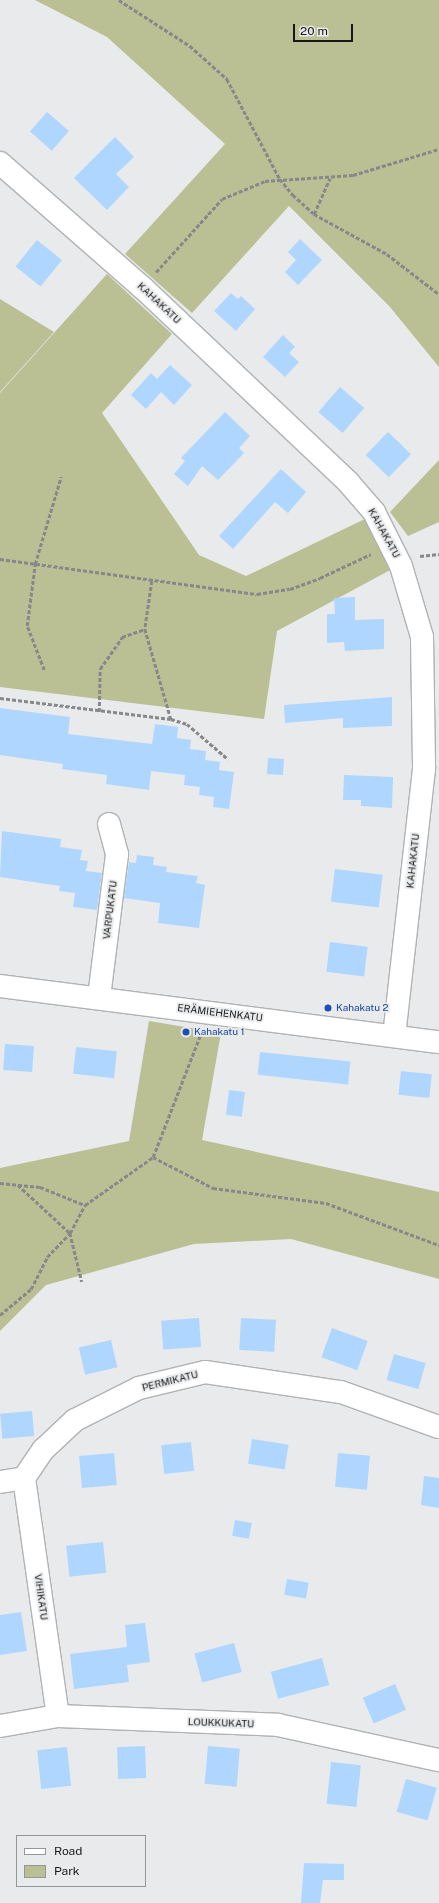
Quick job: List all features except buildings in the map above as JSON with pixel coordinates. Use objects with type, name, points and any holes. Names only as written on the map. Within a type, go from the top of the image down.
[{"type":"street","name":"KAHAKATU","points":[[0,163],[143,288],[348,482],[374,512],[392,544],[414,600],[422,636],[424,769],[394,1035]]},
{"type":"street","name":"VARPUKATU","points":[[98,997],[117,854],[109,824]]},
{"type":"street","name":"ERÄMIEHENKATU","points":[[0,986],[98,997],[439,1042]]},
{"type":"street","name":"PERMIKATU","points":[[24,1478],[43,1450],[75,1420],[140,1388],[205,1372],[341,1392],[439,1427]]},
{"type":"street","points":[[0,1482],[24,1478]]},
{"type":"street","name":"VIHIKATU","points":[[24,1478],[58,1716]]},
{"type":"street","name":"LOUKKUKATU","points":[[0,1726],[58,1716],[278,1725],[439,1760]]},
{"type":"path","points":[[119,0],[190,46],[227,79],[280,179],[314,214],[387,254],[439,294]]},
{"type":"path","points":[[143,288],[222,199],[265,180],[330,178],[439,149]]},
{"type":"path","points":[[314,214],[330,178]]},
{"type":"path","points":[[44,670],[27,626],[34,564],[61,477]]},
{"type":"path","points":[[0,559],[257,594],[283,590],[320,578],[392,544]]},
{"type":"path","points":[[436,557],[439,554]]},
{"type":"path","points":[[152,580],[145,629],[171,719]]},
{"type":"path","points":[[99,712],[100,669],[122,637],[145,629]]},
{"type":"path","points":[[0,698],[99,712],[171,719],[187,724],[228,759]]},
{"type":"path","points":[[0,1315],[31,1289],[47,1258],[70,1233],[85,1206],[153,1157],[172,1099],[210,1012]]},
{"type":"path","points":[[153,1157],[213,1188],[326,1203],[439,1245]]},
{"type":"path","points":[[0,1183],[40,1187],[85,1206]]},
{"type":"path","points":[[18,1185],[70,1233],[82,1282]]},
{"type":"green space","points":[[35,0],[439,0],[439,367],[390,307],[289,206],[192,313],[125,254],[225,144],[107,37]]},
{"type":"green space","points":[[107,274],[172,334],[102,413],[199,555],[246,576],[367,518],[394,568],[277,631],[264,719],[0,687],[0,393]]},
{"type":"green space","points":[[0,299],[54,332],[0,392]]},
{"type":"green space","points":[[439,460],[439,522],[408,536],[390,512]]},
{"type":"green space","points":[[149,1021],[221,1033],[202,1140],[439,1192],[439,1279],[291,1239],[194,1244],[46,1285],[0,1331],[0,1168],[129,1141]]},
{"type":"place","name":"Kahakatu 2","points":[[328,1008]]},
{"type":"place","name":"Kahakatu 1","points":[[186,1032]]}]
